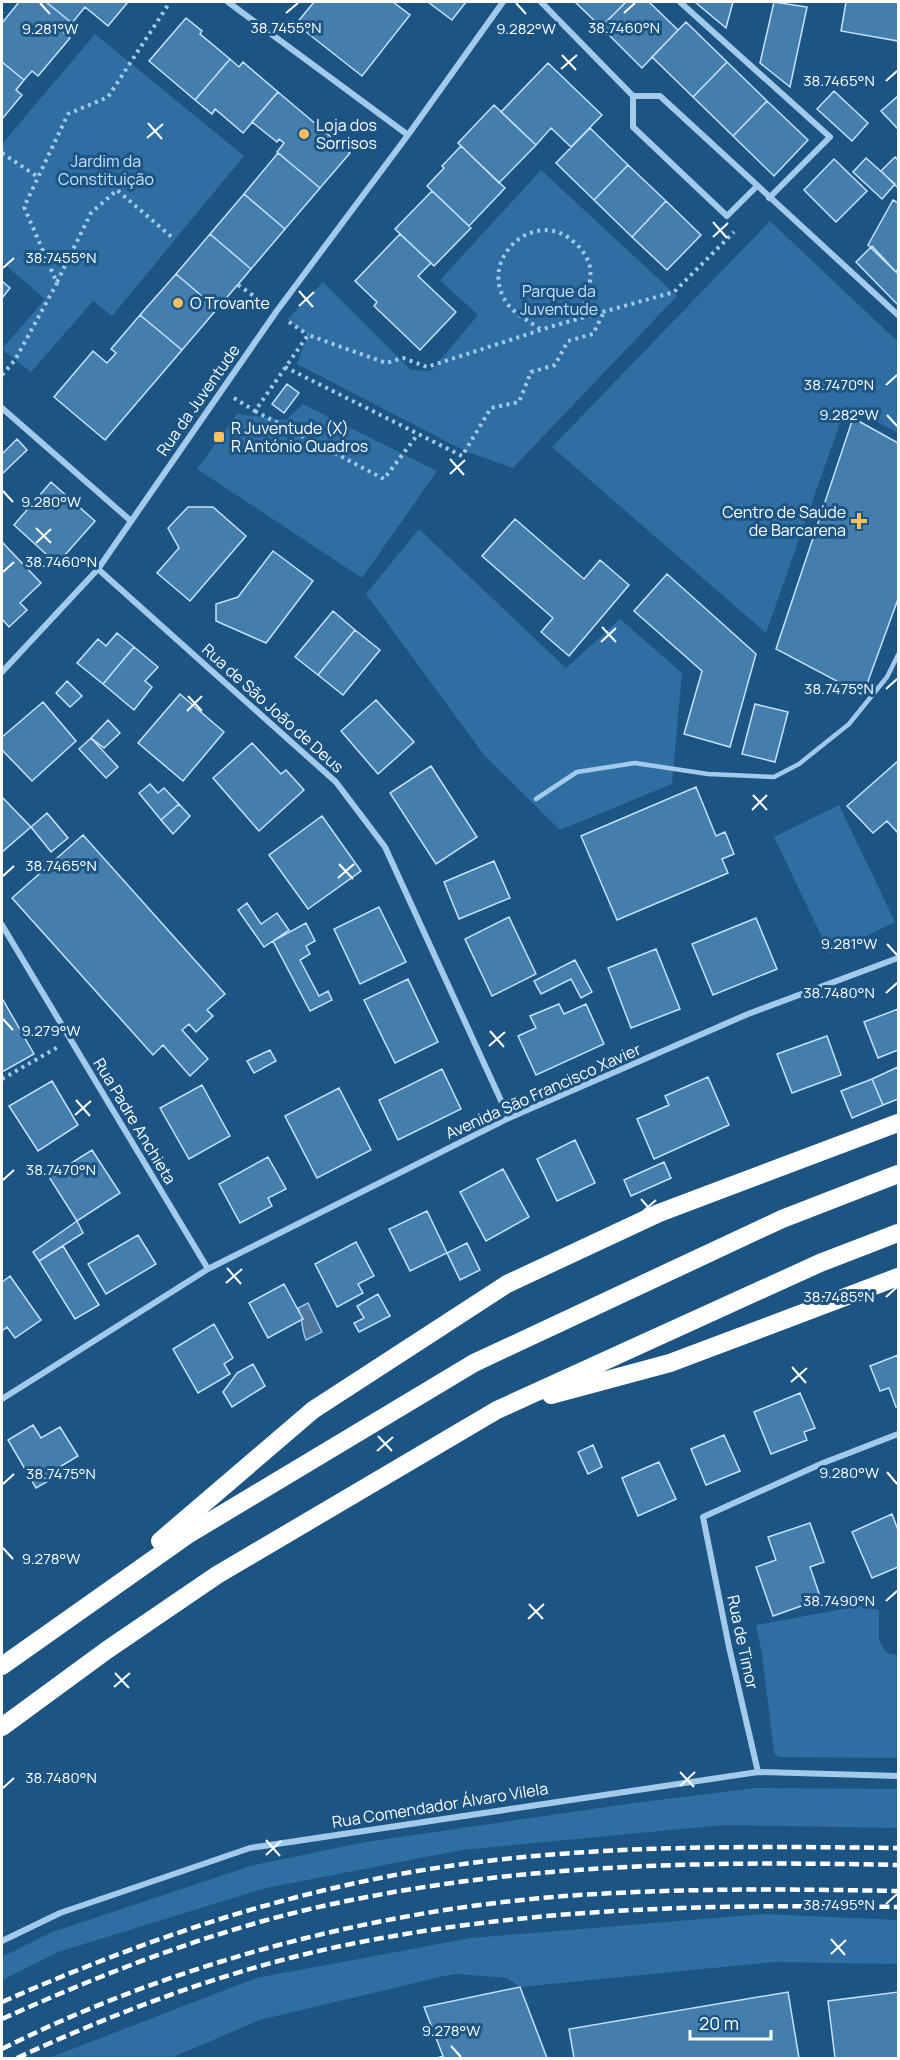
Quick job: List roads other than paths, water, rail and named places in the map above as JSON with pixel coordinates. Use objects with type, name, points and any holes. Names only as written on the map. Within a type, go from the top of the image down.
[{"type":"highway","points":[[80,1611],[313,1410],[507,1284],[659,1213],[898,1123]]},
{"type":"highway","points":[[2,1666],[189,1534],[474,1363],[782,1220],[898,1174]]},
{"type":"highway","points":[[2,1727],[107,1650],[218,1575],[497,1410],[820,1263],[898,1233]]},
{"type":"highway","points":[[497,1410],[670,1363],[898,1278]]},
{"type":"street","points":[[228,2],[408,135]]},
{"type":"street","name":"Rua da Juventude","points":[[2,672],[98,569],[276,312],[408,135],[503,2]]},
{"type":"street","points":[[541,2],[633,96],[633,127],[727,216],[757,186]]},
{"type":"street","points":[[680,2],[830,137],[769,198]]},
{"type":"street","points":[[633,96],[660,96],[898,315]]},
{"type":"street","points":[[2,408],[131,521]]},
{"type":"street","name":"Rua de São João de Deus","points":[[98,569],[336,782],[385,847],[509,1118]]},
{"type":"street","name":"Rua Padre Anchieta","points":[[2,926],[208,1269]]},
{"type":"street","name":"Avenida São Francisco Xavier","points":[[2,1399],[208,1269],[509,1118],[748,1014],[898,958]]},
{"type":"street","name":"Rua de Timor","points":[[758,1772],[729,1647],[703,1517],[823,1463],[898,1434]]},
{"type":"street","name":"Rua Comendador Álvaro Vilela","points":[[2,1941],[60,1913],[250,1848],[758,1772],[898,1776]]},
{"type":"lane","points":[[536,799],[577,772],[635,763],[708,774],[774,777],[800,764],[849,724],[887,677],[898,655]]},
{"type":"railway","points":[[2,2002],[101,1961],[250,1910],[301,1896],[406,1873],[528,1857],[590,1852],[713,1847],[898,1848]]},
{"type":"railway","points":[[2,2019],[85,1983],[211,1937],[298,1912],[412,1889],[481,1879],[619,1867],[757,1864],[898,1865]]},
{"type":"railway","points":[[2,2049],[138,1990],[210,1965],[357,1926],[431,1912],[579,1895],[659,1891],[898,1891]]},
{"type":"railway","points":[[17,2058],[139,2006],[223,1977],[308,1953],[420,1932],[488,1922],[624,1910],[760,1906],[898,1907]]},
{"type":"place","name":"Loja dos Sorrisos","points":[[304,134]]},
{"type":"place","name":"O Trovante","points":[[178,303]]},
{"type":"place","name":"R Juventude (X) R António Quadros","points":[[219,437]]},
{"type":"place","name":"Centro de Saúde de Barcarena","points":[[859,521]]},
{"type":"park label","name":"Jardim da Constituição","points":[[106,170]]},
{"type":"park label","name":"Parque da Juventude","points":[[559,300]]}]
